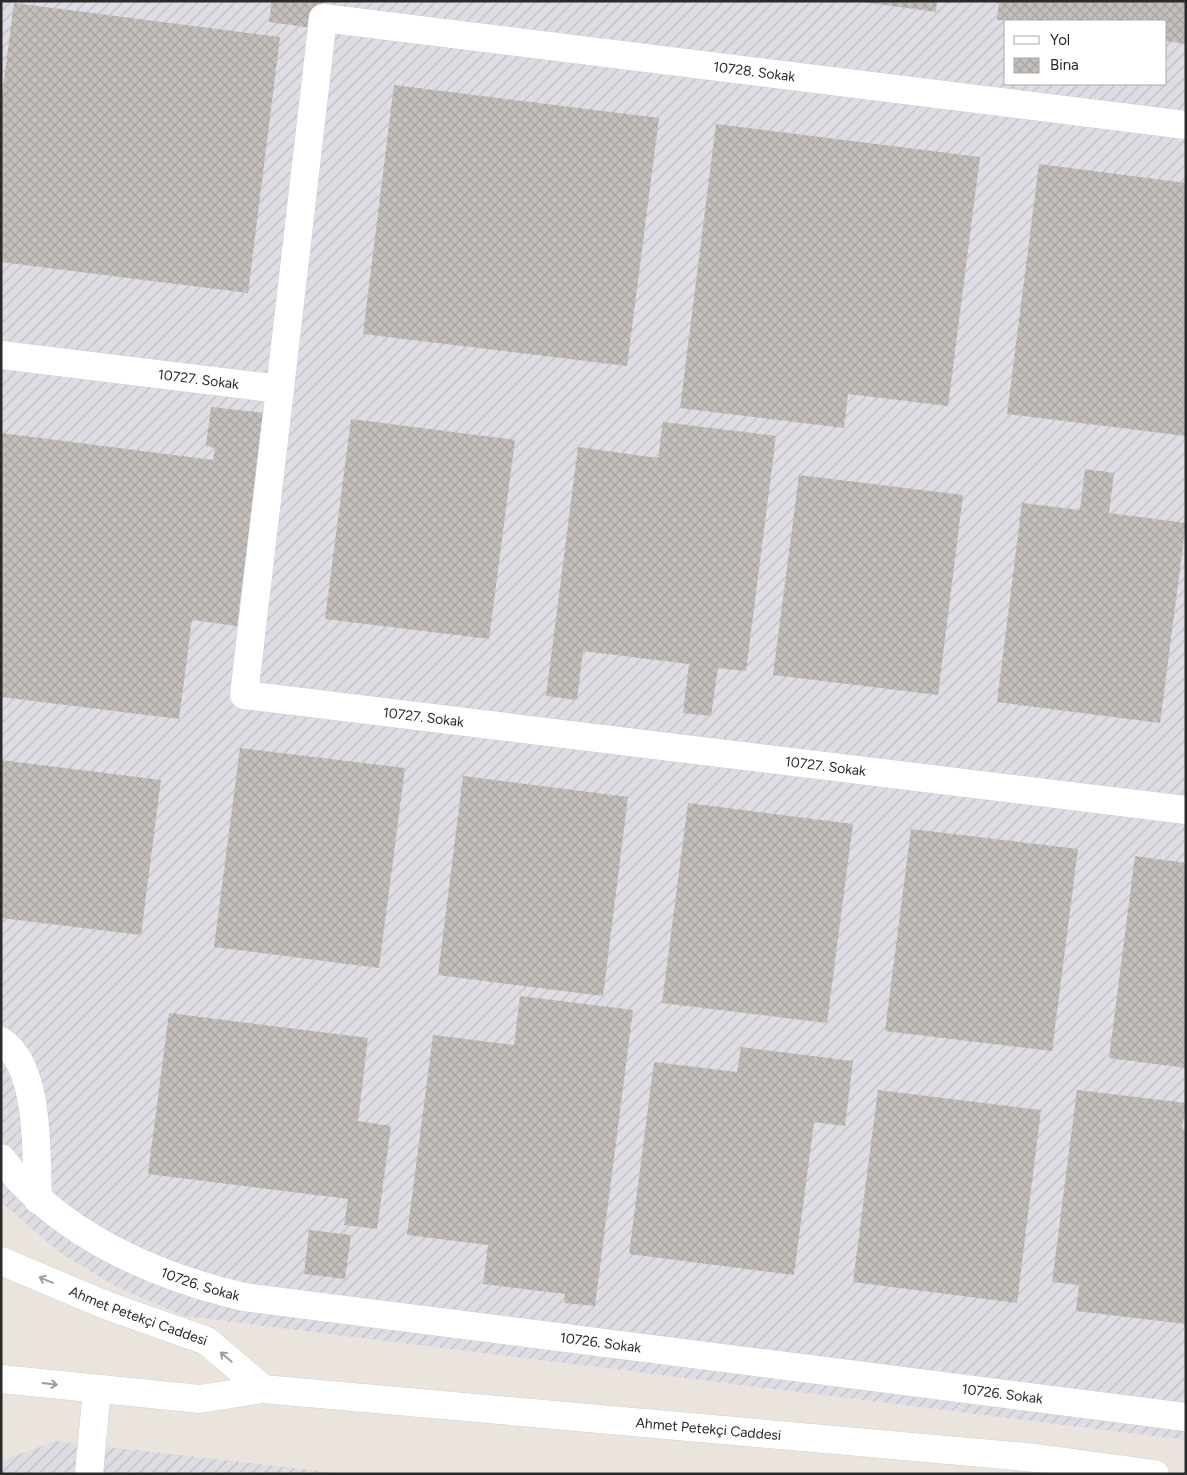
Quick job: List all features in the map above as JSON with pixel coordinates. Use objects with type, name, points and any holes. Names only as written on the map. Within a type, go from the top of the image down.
[{"type":"street","name":"10728. Sokak","points":[[280,389],[323,18],[1186,125]]},
{"type":"street","name":"10727. Sokak","points":[[1,355],[280,389],[244,695],[1186,810]]},
{"type":"street","points":[[1,1041],[11,1047],[26,1074],[33,1112],[38,1200]]},
{"type":"street","name":"10726. Sokak","points":[[1,1158],[38,1200],[119,1253],[159,1271],[204,1287],[244,1297],[1186,1417]]},
{"type":"street","name":"Ahmet Petekçi Caddesi","points":[[1,1261],[108,1306],[207,1341],[263,1389]]},
{"type":"street","name":"Ahmet Petekçi Caddesi","points":[[1,1378],[200,1399],[263,1389],[1036,1466],[1155,1474]]},
{"type":"street","points":[[89,1474],[97,1389]]},
{"type":"shaded area","points":[[1,1],[1186,1],[1186,1440],[184,1316],[117,1287],[62,1254],[1,1202]]},
{"type":"shaded area","points":[[56,1441],[347,1474],[1,1474],[1,1461]]},
{"type":"building","points":[[272,1],[323,1],[320,29],[269,22]]},
{"type":"building","points":[[855,1],[937,1],[936,12]]},
{"type":"building","points":[[999,1],[1186,1],[1186,44],[1167,41],[1167,20],[997,20]]},
{"type":"building","points":[[14,3],[280,37],[248,293],[1,262],[1,103]]},
{"type":"building","points":[[394,85],[659,118],[627,366],[363,334]]},
{"type":"building","points":[[716,124],[980,157],[948,406],[848,394],[844,428],[680,408]]},
{"type":"building","points":[[1039,164],[1186,183],[1186,436],[1007,414]]},
{"type":"building","points":[[211,407],[264,413],[237,626],[192,620],[179,719],[1,697],[1,433],[213,460],[215,448],[206,446]]},
{"type":"building","points":[[351,419],[515,440],[489,639],[325,619]]},
{"type":"building","points":[[663,422],[776,436],[746,671],[718,668],[711,716],[683,713],[689,664],[583,651],[577,700],[546,696],[578,447],[658,458]]},
{"type":"building","points":[[1085,469],[1114,473],[1109,513],[1186,523],[1160,723],[997,702],[1022,503],[1080,510]]},
{"type":"building","points":[[799,475],[963,495],[938,695],[773,675]]},
{"type":"building","points":[[240,748],[405,768],[379,968],[214,947]]},
{"type":"building","points":[[1,760],[161,780],[141,935],[1,918]]},
{"type":"building","points":[[463,776],[628,797],[603,996],[438,975]]},
{"type":"building","points":[[688,803],[853,824],[827,1023],[662,1003]]},
{"type":"building","points":[[911,829],[1078,849],[1052,1051],[885,1031]]},
{"type":"building","points":[[1135,856],[1186,863],[1186,1068],[1109,1058]]},
{"type":"building","points":[[520,996],[633,1010],[595,1306],[564,1303],[565,1294],[483,1284],[488,1245],[407,1235],[433,1035],[514,1045]]},
{"type":"building","points":[[169,1013],[368,1038],[358,1121],[391,1126],[377,1229],[344,1225],[348,1199],[148,1174]]},
{"type":"building","points":[[741,1047],[853,1061],[845,1126],[814,1122],[794,1275],[629,1254],[654,1062],[737,1072]]},
{"type":"building","points":[[878,1090],[1041,1110],[1017,1303],[853,1282]]},
{"type":"building","points":[[1077,1090],[1186,1103],[1182,1130],[1186,1130],[1186,1324],[1076,1311],[1079,1285],[1052,1282]]},
{"type":"building","points":[[309,1230],[351,1235],[345,1279],[304,1274]]}]
